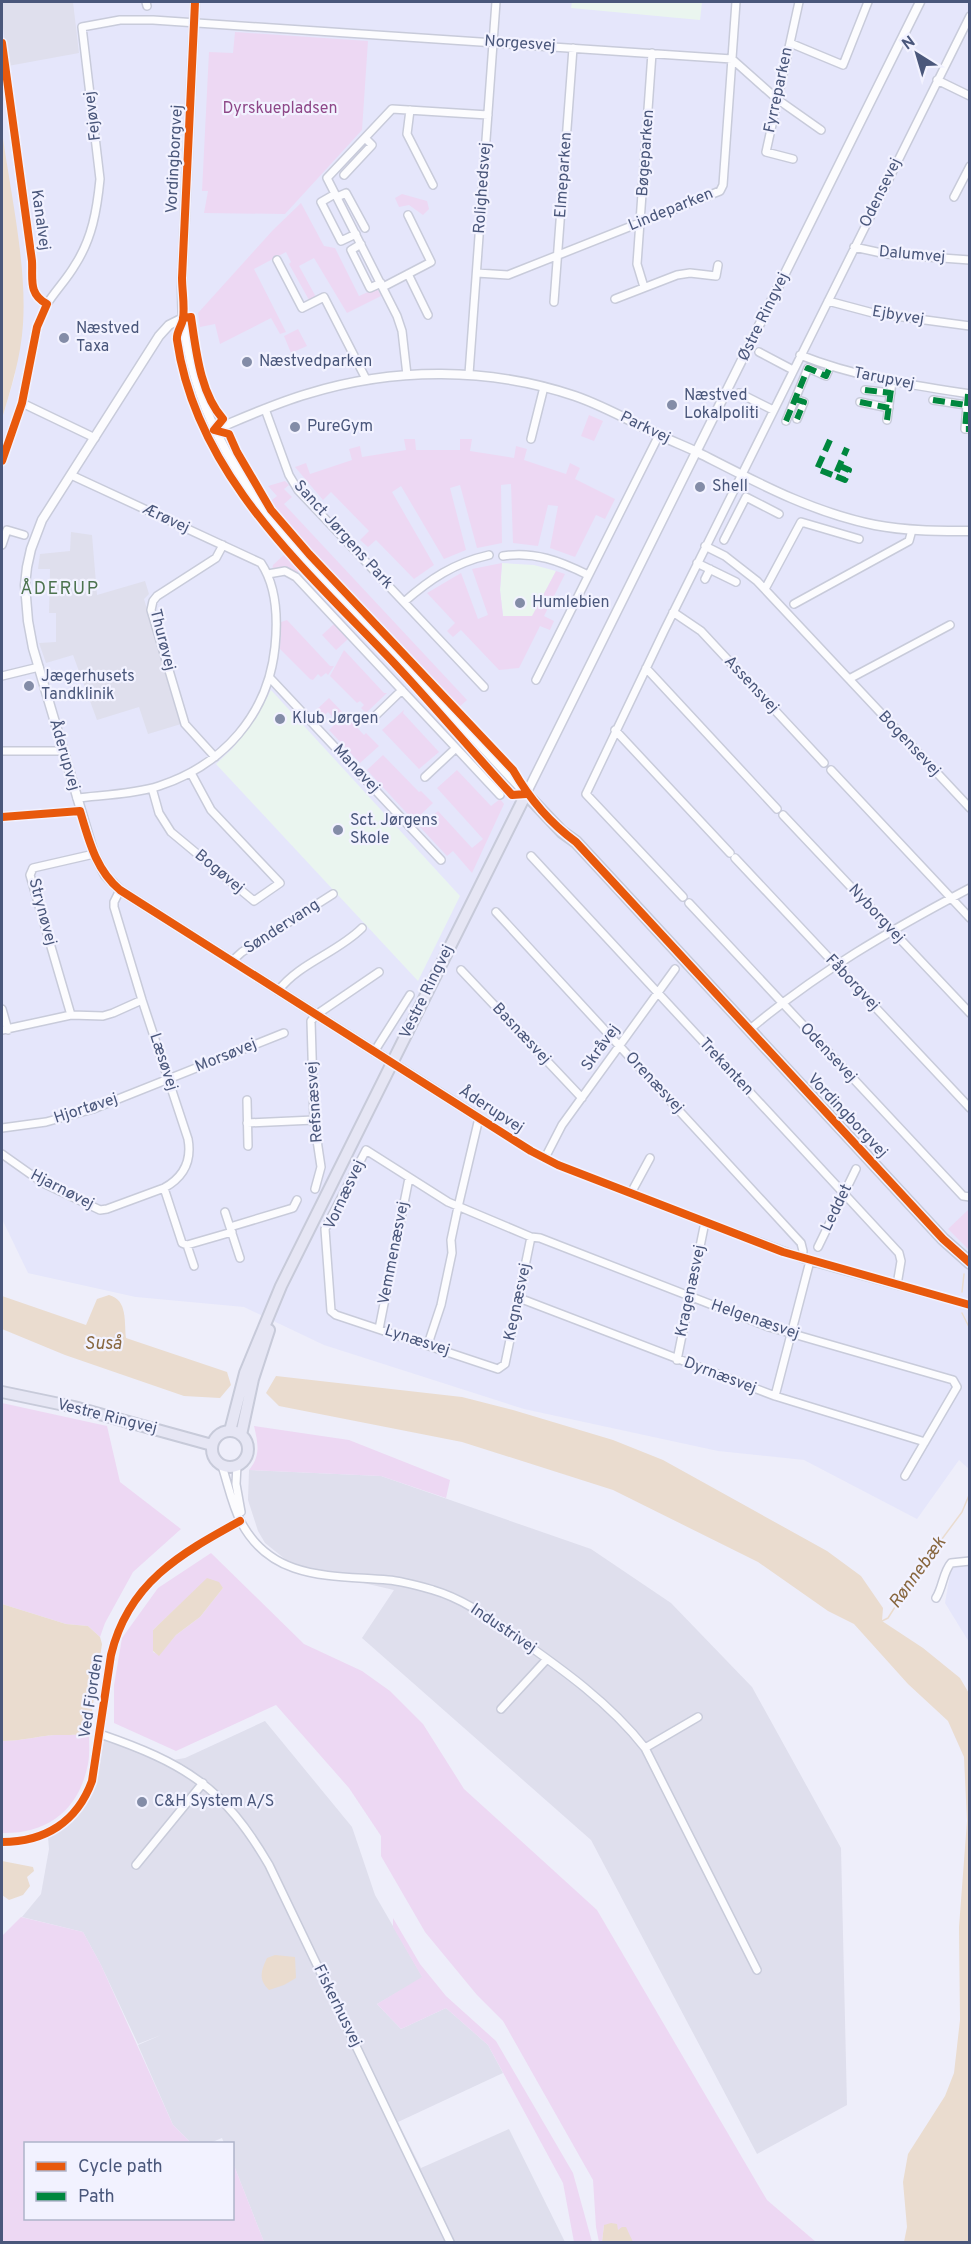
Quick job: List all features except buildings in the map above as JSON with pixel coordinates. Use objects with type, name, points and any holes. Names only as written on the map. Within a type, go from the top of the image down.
[{"type":"main road","name":"Vordingborgvej","points":[[526,794],[562,832],[578,854],[682,964],[707,986],[749,1030],[943,1239],[969,1263]]},
{"type":"main road","name":"Vestre Ringvej","points":[[236,1433],[253,1352],[281,1286],[526,794]]},
{"type":"main road","name":"Vestre Ringvej","points":[[2,1392],[74,1407],[212,1444]]},
{"type":"main road","points":[[236,1433],[245,1440],[248,1451],[237,1466],[222,1466],[215,1459],[212,1444],[221,1434],[236,1433]]},
{"type":"street","name":"Vordingborgvej","points":[[195,2],[182,278],[183,318],[200,396],[214,430],[257,503],[526,794]]},
{"type":"street","name":"Rolighedsvej","points":[[470,374],[496,2]]},
{"type":"street","name":"Lindeparken","points":[[477,273],[508,275],[720,191],[723,185],[736,2]]},
{"type":"street","name":"Fyrreparken","points":[[792,159],[766,152],[799,2]]},
{"type":"street","points":[[790,43],[843,65],[868,2]]},
{"type":"street","name":"Østre Ringvej","points":[[526,794],[920,2]]},
{"type":"street","name":"Odensevej","points":[[683,897],[586,794],[705,546],[969,16]]},
{"type":"street","name":"Fejøvej","points":[[47,304],[75,265],[86,245],[98,204],[100,179],[82,27],[120,20],[194,22]]},
{"type":"street","name":"Norgesvej","points":[[194,22],[732,59]]},
{"type":"street","name":"Kanalvej","points":[[2,43],[32,261],[34,292],[39,300],[47,304]]},
{"type":"street","name":"Elmeparken","points":[[554,302],[573,48]]},
{"type":"street","name":"Bøgeparken","points":[[644,287],[637,264],[652,53]]},
{"type":"street","points":[[732,59],[777,99],[821,130]]},
{"type":"street","points":[[937,80],[969,96]]},
{"type":"street","points":[[407,375],[402,331],[397,316],[327,178],[392,109],[488,115]]},
{"type":"street","points":[[410,110],[407,134],[434,185]]},
{"type":"street","points":[[344,175],[372,145],[364,138]]},
{"type":"street","points":[[954,197],[969,166]]},
{"type":"street","points":[[356,234],[341,241],[321,202],[346,193],[365,228]]},
{"type":"street","points":[[361,244],[351,250],[370,288],[408,274],[431,262],[408,215]]},
{"type":"street","name":"Dalumvej","points":[[855,247],[886,254],[969,260]]},
{"type":"street","points":[[277,260],[302,308],[324,297],[366,379]]},
{"type":"street","points":[[615,299],[677,275],[690,273],[716,276],[718,265]]},
{"type":"street","points":[[408,274],[428,315]]},
{"type":"street","name":"Ejbyvej","points":[[828,301],[873,313],[969,326]]},
{"type":"street","points":[[2,461],[22,403],[32,344],[47,304]]},
{"type":"street","name":"Åderupvej","points":[[183,318],[169,325],[159,336],[42,520],[27,567],[25,585],[28,621],[39,667],[94,854],[105,875],[120,890],[545,1158],[810,1261],[969,1305]]},
{"type":"street","points":[[759,352],[793,369]]},
{"type":"street","name":"Tarupvej","points":[[800,355],[830,367],[892,382],[969,394]]},
{"type":"street","points":[[786,421],[808,368],[826,376],[830,367]]},
{"type":"street","name":"Parkvej","points":[[214,430],[306,394],[366,379],[407,375],[470,374],[544,387],[576,396],[697,452],[779,494],[838,516],[875,525],[912,530],[969,531]]},
{"type":"street","points":[[887,420],[892,382]]},
{"type":"street","points":[[531,439],[544,387]]},
{"type":"street","points":[[865,390],[891,393]]},
{"type":"street","points":[[739,393],[773,410]]},
{"type":"street","points":[[969,394],[965,429],[969,429]]},
{"type":"street","points":[[795,399],[804,402],[797,419]]},
{"type":"street","points":[[933,400],[966,405]]},
{"type":"street","points":[[860,402],[889,408]]},
{"type":"street","points":[[22,403],[95,438]]},
{"type":"street","name":"Sanct Jørgens Park","points":[[265,409],[293,483],[298,490],[484,687]]},
{"type":"street","points":[[536,680],[659,435]]},
{"type":"street","name":"Ærøvej","points":[[71,475],[261,563],[268,574]]},
{"type":"street","points":[[626,478],[634,483]]},
{"type":"street","points":[[724,540],[746,497],[778,514]]},
{"type":"street","points":[[722,514],[734,520]]},
{"type":"street","points":[[765,589],[801,522],[859,539]]},
{"type":"street","points":[[2,545],[7,530],[24,536]]},
{"type":"street","points":[[794,604],[909,541],[912,530]]},
{"type":"street","name":"Thurøvej","points":[[215,757],[185,724],[151,606],[157,596],[216,558],[223,545]]},
{"type":"street","name":"Bogensevej","points":[[705,546],[742,568],[765,589],[969,808]]},
{"type":"street","name":"Sanct Jørgens Park","points":[[405,602],[423,586],[451,567],[489,555]]},
{"type":"street","points":[[502,556],[534,555],[568,565],[588,575]]},
{"type":"street","points":[[697,563],[736,582]]},
{"type":"street","points":[[705,579],[710,569]]},
{"type":"street","points":[[77,798],[152,788],[190,773],[215,757],[236,737],[263,699],[270,678],[277,627],[275,601],[268,574],[285,571],[296,577],[501,795]]},
{"type":"street","name":"Assensvej","points":[[673,612],[700,631],[824,763]]},
{"type":"street","points":[[849,679],[951,625]]},
{"type":"street","points":[[2,676],[39,667]]},
{"type":"street","name":"Nyborgvej","points":[[646,668],[969,1013]]},
{"type":"street","name":"Manøvej","points":[[270,678],[441,860]]},
{"type":"street","points":[[371,720],[402,690]]},
{"type":"street","name":"Fåborgvej","points":[[615,730],[969,1108]]},
{"type":"street","points":[[425,777],[456,748]]},
{"type":"street","points":[[2,751],[63,751]]},
{"type":"street","points":[[831,770],[969,918]]},
{"type":"street","name":"Bogøvej","points":[[152,788],[159,813],[171,832],[254,901],[280,883],[211,810],[190,773]]},
{"type":"street","points":[[2,817],[81,812]]},
{"type":"street","name":"Strynøvej","points":[[71,1015],[30,875],[33,868],[94,854]]},
{"type":"street","name":"Trekanten","points":[[531,856],[899,1253],[901,1261],[897,1285]]},
{"type":"street","points":[[749,1030],[781,1003],[835,965],[892,930],[969,888]]},
{"type":"street","name":"Læsøvej","points":[[120,890],[114,907],[190,1149],[189,1159],[181,1176],[164,1188],[126,1202]]},
{"type":"street","name":"Søndervang","points":[[232,961],[242,952],[333,894]]},
{"type":"street","name":"Odensevej","points":[[688,903],[963,1196],[969,1197]]},
{"type":"street","name":"Orenæsvej","points":[[496,912],[801,1243],[802,1258]]},
{"type":"street","points":[[278,991],[285,980],[344,943],[362,928]]},
{"type":"street","name":"Skråvej","points":[[545,1158],[562,1125],[675,969]]},
{"type":"street","name":"Basnæsvej","points":[[461,970],[582,1098]]},
{"type":"street","points":[[316,1015],[379,972]]},
{"type":"street","points":[[374,1052],[410,996]]},
{"type":"street","points":[[2,1009],[4,1030],[71,1015],[102,1016],[142,1000]]},
{"type":"street","name":"Refsnæsvej","points":[[315,1189],[321,1167],[314,1120],[311,1021],[316,1015]]},
{"type":"street","name":"Morsøvej","points":[[168,1079],[284,1033]]},
{"type":"street","name":"Hjortøvej","points":[[2,1128],[46,1122],[82,1113],[168,1079]]},
{"type":"street","points":[[247,1100],[248,1146]]},
{"type":"street","points":[[428,1344],[441,1305],[452,1253],[451,1240],[476,1116]]},
{"type":"street","points":[[247,1123],[314,1120]]},
{"type":"street","name":"Helgenæsvej","points":[[366,1150],[458,1207],[531,1237],[540,1238],[769,1327],[953,1380],[957,1387],[905,1476]]},
{"type":"street","name":"Vornæsvej","points":[[331,1311],[325,1229],[366,1150]]},
{"type":"street","name":"Hjarnøvej","points":[[2,1154],[43,1183],[100,1210],[126,1202]]},
{"type":"street","points":[[631,1193],[650,1158]]},
{"type":"street","name":"Leddet","points":[[818,1247],[856,1169]]},
{"type":"street","name":"Vemmenæsvej","points":[[379,1329],[410,1178]]},
{"type":"street","points":[[164,1188],[182,1243],[187,1245],[194,1266]]},
{"type":"street","points":[[187,1245],[292,1208],[297,1200]]},
{"type":"street","points":[[225,1212],[240,1258]]},
{"type":"street","name":"Kragenæsvej","points":[[677,1360],[705,1222]]},
{"type":"street","name":"Kegnæsvej","points":[[503,1367],[531,1237]]},
{"type":"street","points":[[775,1396],[810,1261]]},
{"type":"street","name":"Dyrnæsvej","points":[[519,1298],[775,1396],[925,1442]]},
{"type":"street","name":"Lynæsvej","points":[[331,1311],[336,1315],[498,1368],[503,1367]]},
{"type":"street","name":"Industrivej","points":[[222,1466],[240,1521],[253,1540],[265,1552],[294,1569],[317,1576],[392,1580],[433,1590],[474,1607],[598,1698],[630,1729],[645,1748],[757,1970]]},
{"type":"street","points":[[237,1466],[236,1484],[241,1511],[240,1521]]},
{"type":"street","name":"Ved Fjorden","points":[[2,1842],[16,1842],[40,1836],[61,1826],[86,1798],[92,1781],[111,1655],[128,1610],[146,1586],[174,1560],[195,1545],[240,1521]]},
{"type":"street","points":[[936,1598],[948,1566],[955,1562],[969,1561]]},
{"type":"street","points":[[501,1709],[547,1659]]},
{"type":"street","points":[[645,1748],[698,1717]]},
{"type":"street","name":"Fiskerhusvej","points":[[100,1734],[146,1750],[187,1771],[237,1816],[252,1835],[269,1865],[450,2242]]},
{"type":"street","points":[[136,1865],[203,1783]]},
{"type":"shaded area","points":[[2,2],[969,2],[970,1470],[959,1460],[917,1519],[804,1460],[718,1451],[524,1409],[324,1345],[244,1307],[136,1297],[28,1273],[2,1219],[2,419],[15,375],[22,275],[2,131]]},
{"type":"shaded area","points":[[2,2],[73,2],[79,53],[8,66]]},
{"type":"shaded area","points":[[572,2],[702,2],[700,20],[571,8]]},
{"type":"shaded area","points":[[71,532],[92,535],[97,595],[145,581],[149,594],[144,599],[181,724],[148,734],[139,707],[97,720],[73,655],[46,663],[39,643],[56,642],[56,613],[49,613],[50,569],[38,569],[40,554],[70,551]]},
{"type":"shaded area","name":"Humlebien","points":[[502,563],[534,565],[556,571],[532,617],[503,616],[500,590]]},
{"type":"shaded area","name":"Sct. Jørgens Skole","points":[[271,690],[460,896],[418,981],[216,764],[233,748],[257,717]]},
{"type":"shaded area","points":[[249,1470],[381,1476],[591,1549],[671,1603],[752,1687],[841,1848],[847,2105],[757,2154],[591,1840],[362,1638],[394,1590],[307,1570],[290,1563],[265,1543],[258,1531],[248,1500]]},
{"type":"shaded area","points":[[969,1557],[969,1642],[945,1603],[953,1558]]},
{"type":"shaded area","points":[[265,1721],[352,1827],[375,1895],[423,1978],[377,2004],[401,2029],[446,2008],[488,2045],[503,2073],[398,2122],[421,2168],[509,2129],[565,2242],[264,2242],[234,2166],[234,2142],[224,2142],[222,2138],[212,2142],[190,2142],[173,2125],[138,2045],[161,2035],[138,2044],[83,1932],[22,1917],[41,1894],[49,1849],[48,1837],[78,1815],[89,1799],[104,1741],[111,1741],[161,1762],[185,1758]]},
{"type":"green space","name":"Dyrskuepladsen","points":[[235,32],[368,41],[362,130],[285,214],[204,213],[208,191],[202,191],[209,52],[233,53]]},
{"type":"green space","points":[[402,194],[427,201],[429,209],[423,215],[409,205],[399,207],[395,198]]},
{"type":"green space","points":[[301,203],[324,246],[335,248],[359,296],[377,288],[381,296],[347,313],[314,258],[299,266],[316,297],[309,300],[289,264],[291,262],[286,252],[254,269],[286,332],[280,334],[271,318],[220,344],[215,324],[200,327],[198,313],[273,230]]},
{"type":"green space","points":[[298,329],[307,346],[291,353],[284,336]]},
{"type":"green space","points":[[589,415],[603,421],[594,441],[581,436]]},
{"type":"green space","points":[[404,439],[415,439],[416,450],[460,450],[460,439],[472,439],[470,451],[514,458],[516,446],[527,449],[524,460],[566,474],[570,463],[580,468],[575,479],[615,499],[605,519],[596,515],[575,557],[550,548],[558,506],[548,505],[538,546],[513,543],[511,484],[501,485],[502,543],[477,548],[460,485],[450,488],[466,550],[444,559],[401,486],[392,492],[434,565],[414,579],[376,540],[368,547],[360,540],[369,531],[331,492],[323,500],[295,467],[306,463],[310,474],[352,460],[349,449],[360,446],[362,457],[406,450]]},
{"type":"green space","points":[[285,481],[289,485],[284,489],[292,497],[284,504],[467,700],[457,709],[272,510],[268,503],[277,496],[268,486]]},
{"type":"green space","points":[[286,553],[301,569],[296,574],[272,570],[273,565]]},
{"type":"green space","points":[[502,563],[500,590],[503,616],[532,616],[556,571],[565,574],[544,616],[554,621],[550,630],[540,626],[519,668],[499,670],[461,630],[453,637],[447,631],[455,623],[427,593],[461,573],[478,619],[488,615],[472,569]]},
{"type":"green space","points":[[287,620],[330,666],[334,666],[328,675],[326,673],[321,677],[318,674],[313,680],[310,679],[280,649],[281,622]]},
{"type":"green space","points":[[334,624],[348,639],[336,650],[322,635]]},
{"type":"green space","points":[[344,650],[384,693],[387,693],[366,713],[361,708],[364,705],[360,701],[357,703],[330,676]]},
{"type":"green space","points":[[329,698],[364,735],[366,733],[379,746],[360,763],[329,730],[337,722],[328,712],[319,720],[313,713]]},
{"type":"green space","points":[[404,710],[403,713],[439,752],[419,769],[382,730]]},
{"type":"green space","points":[[383,755],[433,803],[414,821],[367,770]]},
{"type":"green space","points":[[457,770],[491,806],[500,799],[504,804],[472,873],[453,851],[447,856],[420,827],[438,811],[472,848],[483,839],[437,788]]},
{"type":"green space","points":[[969,1201],[969,1250],[948,1229],[968,1210]]},
{"type":"green space","points":[[2,1403],[107,1426],[120,1482],[181,1529],[133,1572],[105,1623],[100,1637],[88,1626],[66,1624],[2,1604]]},
{"type":"green space","points":[[254,1426],[349,1440],[450,1480],[446,1498],[381,1476],[249,1470],[258,1449]]},
{"type":"green space","points":[[211,1553],[304,1644],[362,1671],[390,1691],[423,1724],[464,1789],[597,1910],[767,2200],[816,2242],[633,2242],[618,2231],[604,2225],[602,2242],[599,2242],[593,2180],[503,2021],[477,1995],[425,1932],[381,1856],[381,1836],[349,1788],[276,1705],[176,1751],[114,1723],[114,1685],[122,1638],[158,1588]],"holes":[[[207,1579],[223,1588],[200,1617],[176,1635],[159,1655],[153,1652],[153,1630]]]},
{"type":"green space","points":[[89,1731],[88,1764],[84,1780],[69,1806],[47,1824],[19,1832],[2,1833],[2,1741]]},
{"type":"green space","points":[[21,1917],[83,1932],[101,1965],[173,2125],[190,2142],[24,2142],[24,2220],[234,2220],[234,2166],[264,2242],[2,2242],[2,1936]]},
{"type":"green space","points":[[393,1918],[420,1964],[446,1996],[496,2041],[573,2173],[592,2242],[574,2242],[563,2183],[488,2045],[446,2008],[401,2029],[377,2004],[422,1977],[393,1927]]},
{"type":"water","points":[[2,131],[17,228],[24,301],[20,348],[2,419]]},
{"type":"water","name":"Suså","points":[[109,1295],[115,1298],[122,1307],[126,1338],[227,1372],[231,1385],[220,1398],[184,1396],[65,1355],[2,1329],[2,1296],[86,1325],[97,1299]]},
{"type":"water","points":[[276,1376],[462,1397],[613,1440],[663,1460],[827,1551],[861,1576],[883,1608],[882,1621],[923,1648],[960,1678],[970,1695],[969,2242],[904,2242],[907,2227],[903,2182],[908,2154],[945,2096],[954,2073],[960,2020],[959,1927],[967,1821],[964,1757],[948,1721],[908,1684],[854,1624],[828,1611],[758,1562],[613,1490],[462,1442],[279,1406],[266,1393]]},
{"type":"water","points":[[207,1578],[219,1582],[223,1588],[200,1617],[176,1635],[159,1656],[153,1651],[153,1630]]},
{"type":"water","points":[[2,1604],[66,1624],[88,1626],[100,1637],[102,1644],[89,1731],[2,1741]]},
{"type":"water","points":[[2,1861],[33,1867],[34,1871],[27,1877],[30,1886],[23,1895],[9,1900],[2,1895]]},
{"type":"water","points":[[275,1955],[295,1957],[296,1978],[269,1990],[263,1982],[262,1971],[267,1958]]},
{"type":"water","points":[[617,2224],[618,2230],[626,2227],[633,2242],[602,2242],[604,2225]]},
{"type":"waterway","name":"Rønnebæk","points":[[962,1292],[964,1274]]},
{"type":"waterway","name":"Rønnebæk","points":[[962,1313],[970,1329]]},
{"type":"waterway","name":"Rønnebæk","points":[[882,1621],[888,1618],[916,1574],[962,1512],[970,1493]]},
{"type":"marked path","points":[[786,421],[808,368],[826,376],[830,367]]},
{"type":"marked path","points":[[887,420],[892,382]]},
{"type":"marked path","points":[[865,390],[891,393]]},
{"type":"marked path","points":[[968,394],[965,429],[970,429]]},
{"type":"marked path","points":[[795,399],[804,402],[797,419]]},
{"type":"marked path","points":[[933,400],[966,405]]},
{"type":"marked path","points":[[860,402],[889,408]]},
{"type":"marked path","points":[[830,440],[817,469],[835,476]]},
{"type":"marked path","points":[[840,466],[849,470],[845,480],[835,476],[847,448]]},
{"type":"cycle path","points":[[195,2],[182,278],[184,314],[177,340],[188,389],[206,434],[231,477],[259,517],[291,555],[394,663],[512,795],[526,794]]},
{"type":"cycle path","points":[[2,43],[32,261],[33,286],[37,296],[47,304],[37,327],[22,403],[2,461]]},
{"type":"cycle path","points":[[183,318],[191,317],[204,384],[215,409],[223,419],[214,430],[229,434],[271,510],[309,554],[513,770],[533,800],[549,818],[576,842],[943,1239],[970,1263]]},
{"type":"cycle path","points":[[2,817],[80,811],[99,864],[120,890],[531,1151],[558,1165],[783,1252],[970,1305]]},
{"type":"cycle path","points":[[2,1842],[18,1841],[45,1834],[57,1827],[78,1808],[92,1781],[111,1655],[119,1630],[130,1608],[159,1573],[197,1546],[240,1521]]},
{"type":"place","name":"Næstved Taxa","points":[[64,338]]},
{"type":"place","name":"Næstvedparken","points":[[247,362]]},
{"type":"place","name":"Næstved Lokalpoliti","points":[[672,405]]},
{"type":"place","name":"PureGym","points":[[295,427]]},
{"type":"place","name":"Shell","points":[[700,487]]},
{"type":"place","name":"Humlebien","points":[[520,603]]},
{"type":"place","name":"Jægerhusets Tandklinik","points":[[29,686]]},
{"type":"place","name":"Klub Jørgen","points":[[280,719]]},
{"type":"place","name":"Sct. Jørgens Skole","points":[[338,830]]},
{"type":"place","name":"C&H System A/S","points":[[142,1802]]},
{"type":"district","name":"ÅDERUP","points":[[60,589]]}]
